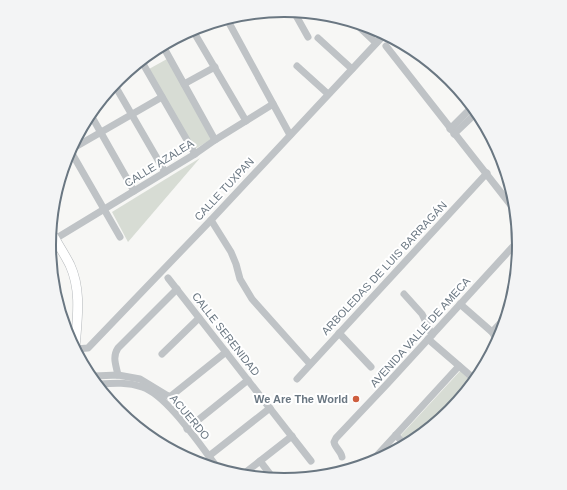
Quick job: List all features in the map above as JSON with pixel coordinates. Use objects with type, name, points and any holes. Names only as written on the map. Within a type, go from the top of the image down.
[{"type":"main road","points":[[56,240],[70,265],[77,290],[78,311],[76,340]]},
{"type":"street","points":[[297,17],[308,37]]},
{"type":"street","points":[[229,24],[290,135]]},
{"type":"street","points":[[364,31],[376,43]]},
{"type":"street","points":[[195,34],[246,121]]},
{"type":"street","points":[[318,38],[352,69]]},
{"type":"street","name":"CALLE TUXPAN","points":[[80,349],[88,348],[211,220],[380,39]]},
{"type":"street","points":[[386,46],[507,200]]},
{"type":"street","points":[[165,50],[215,140]]},
{"type":"street","points":[[144,65],[195,154]]},
{"type":"street","points":[[297,66],[328,94]]},
{"type":"street","points":[[184,84],[215,67]]},
{"type":"street","points":[[117,89],[164,172]]},
{"type":"street","points":[[79,145],[162,97]]},
{"type":"street","name":"CALLE AZALEA","points":[[56,233],[104,209],[195,154],[273,104]]},
{"type":"street","points":[[452,132],[468,111]]},
{"type":"street","points":[[452,132],[472,117]]},
{"type":"street","points":[[93,119],[134,191]]},
{"type":"street","points":[[74,156],[120,237]]},
{"type":"street","name":"ARBOLEDAS DE LUIS BARRAGÁN","points":[[297,379],[486,173]]},
{"type":"street","points":[[211,220],[231,252],[240,279],[252,299],[310,364]]},
{"type":"street","name":"AVENIDA VALLE DE AMECA","points":[[342,457],[342,454],[335,446],[334,442],[336,438],[512,247]]},
{"type":"street","name":"CALLE SERENIDAD","points":[[168,278],[311,460]]},
{"type":"street","points":[[103,384],[118,379],[114,359],[118,348],[177,289]]},
{"type":"street","points":[[404,294],[422,314],[430,337],[470,376]]},
{"type":"street","points":[[460,304],[492,332],[495,328]]},
{"type":"street","points":[[162,354],[199,318]]},
{"type":"street","points":[[339,333],[371,367]]},
{"type":"street","points":[[166,399],[172,396],[226,352]]},
{"type":"street","points":[[382,450],[459,366]]},
{"type":"street","name":"ACUERDO","points":[[97,376],[106,376],[118,379],[140,378],[166,399],[213,462]]},
{"type":"street","points":[[102,383],[106,376]]},
{"type":"street","points":[[187,428],[248,380]]},
{"type":"street","points":[[208,456],[270,408]]},
{"type":"street","points":[[396,435],[400,440]]},
{"type":"street","points":[[248,470],[292,436]]},
{"type":"street","points":[[260,462],[269,473]]},
{"type":"shaded area","points":[[167,59],[212,139],[195,149],[149,69]]},
{"type":"shaded area","points":[[200,158],[128,242],[112,212]]},
{"type":"shaded area","points":[[461,370],[469,377],[455,395],[434,416],[410,435],[403,439],[401,435]]},
{"type":"place","name":"We Are The World","points":[[356,399]]}]
